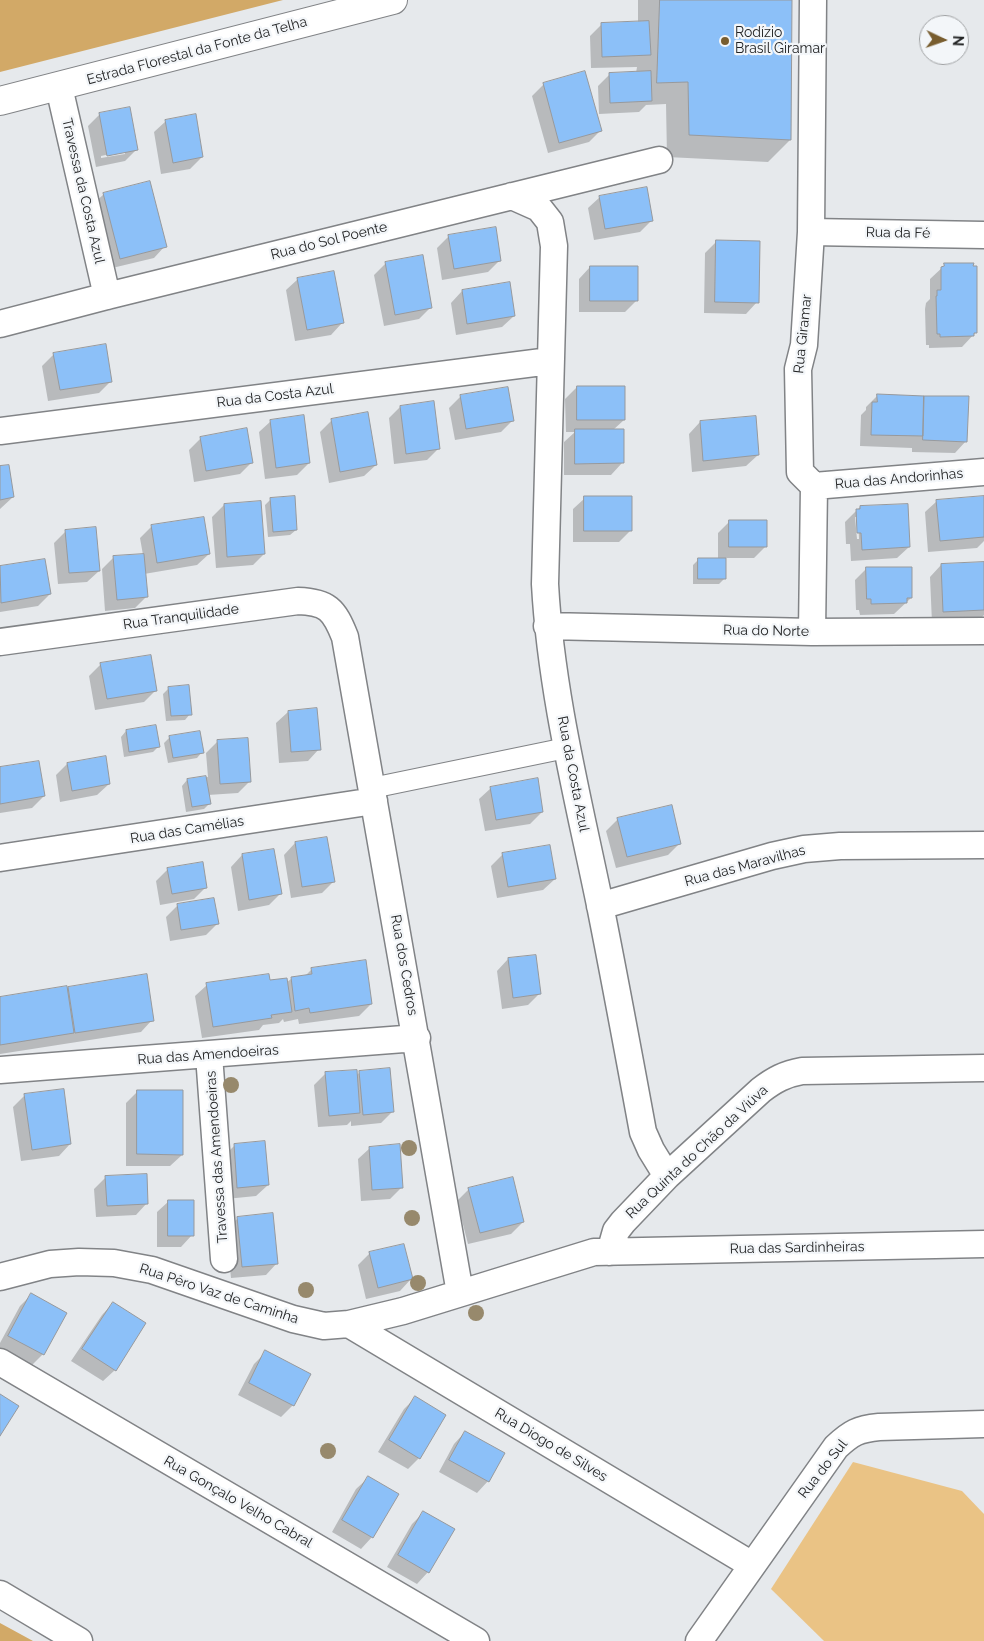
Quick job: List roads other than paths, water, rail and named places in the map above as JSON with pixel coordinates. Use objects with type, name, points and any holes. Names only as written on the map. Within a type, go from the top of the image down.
[{"type":"main road","name":"Estrada Florestal da Fonte da Telha","points":[[0,101],[393,0]]},
{"type":"street","name":"Rua Giramar","points":[[814,0],[811,232],[804,345],[798,369],[800,472],[814,486]]},
{"type":"street","name":"Travessa da Costa Azul","points":[[59,87],[107,296]]},
{"type":"street","name":"Rua do Sol Poente","points":[[0,324],[658,160]]},
{"type":"street","name":"Rua da Costa Azul","points":[[512,196],[539,208],[550,222],[554,246],[545,584],[547,626],[566,748],[600,906],[643,1132],[651,1150],[667,1176]]},
{"type":"street","name":"Rua da Fé","points":[[811,232],[984,234]]},
{"type":"street","name":"Rua da Costa Azul","points":[[0,431],[550,361]]},
{"type":"street","name":"Rua das Andorinhas","points":[[814,486],[984,472]]},
{"type":"street","points":[[812,632],[814,486]]},
{"type":"street","name":"Rua Tranquilidade","points":[[0,642],[298,601],[313,602],[328,607],[338,618],[345,637]]},
{"type":"street","name":"Rua do Norte","points":[[547,626],[812,632],[984,631]]},
{"type":"street","name":"Rua dos Cedros","points":[[345,637],[417,1038],[460,1293]]},
{"type":"street","points":[[373,795],[566,748]]},
{"type":"street","name":"Rua das Camélias","points":[[0,858],[373,795]]},
{"type":"street","name":"Rua das Maravilhas","points":[[600,906],[772,856],[804,849],[840,846],[984,845]]},
{"type":"street","name":"Rua das Amendoeiras","points":[[0,1070],[417,1038]]},
{"type":"street","name":"Travessa das Amendoeiras","points":[[209,1055],[224,1259]]},
{"type":"street","name":"Rua Quinta do Chão da Viúva","points":[[610,1252],[616,1231],[667,1176],[773,1080],[788,1073],[802,1071],[984,1068]]},
{"type":"street","name":"Rua das Sardinheiras","points":[[610,1252],[984,1244]]},
{"type":"street","points":[[349,1324],[403,1311],[577,1256],[594,1252],[610,1252]]},
{"type":"street","name":"Rua Pêro Vaz de Caminha","points":[[0,1277],[50,1264],[79,1262],[114,1263],[152,1270],[293,1319],[324,1326],[349,1324]]},
{"type":"street","name":"Rua Diogo de Silves","points":[[349,1324],[752,1565]]},
{"type":"street","name":"Rua Gonçalo Velho Cabral","points":[[0,1362],[476,1641]]},
{"type":"street","name":"Rua do Sul","points":[[698,1641],[836,1447],[850,1434],[862,1429],[879,1426],[984,1424]]},
{"type":"street","points":[[0,1594],[79,1641]]},
{"type":"place","name":"Rodízio Brasil Giramar","points":[[725,41]]}]
